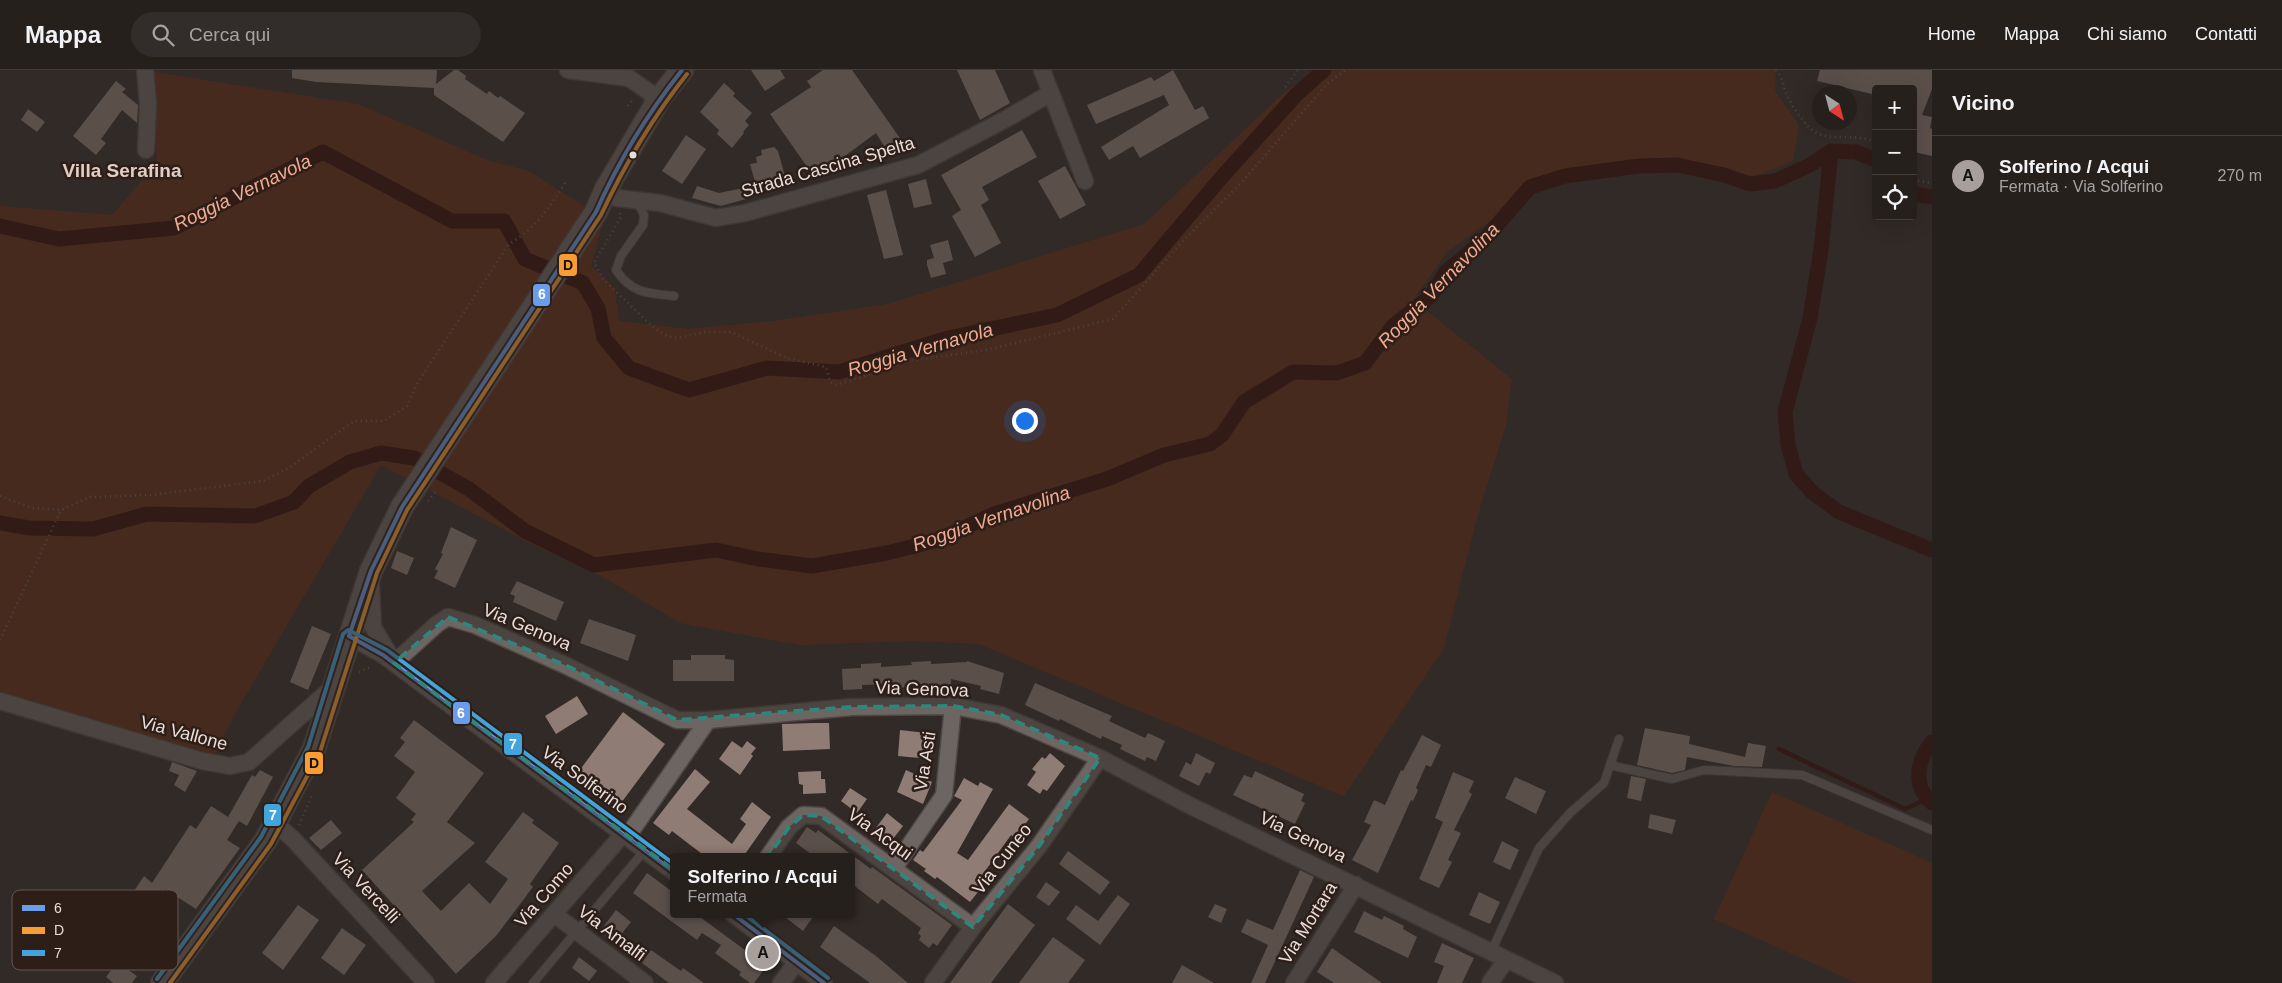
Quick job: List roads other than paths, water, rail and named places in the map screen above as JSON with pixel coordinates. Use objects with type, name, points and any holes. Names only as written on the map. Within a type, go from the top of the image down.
[{"type":"street","points":[[145,70],[148,104],[146,150]]},
{"type":"street","points":[[568,70],[629,78],[659,99]]},
{"type":"street","points":[[178,961],[266,840],[314,749],[371,571],[402,507],[596,212],[612,194],[659,99],[682,70]]},
{"type":"street","points":[[1042,70],[1085,182]]},
{"type":"street","name":"Strada Cascina Spelta","points":[[612,194],[716,218],[745,213],[918,164],[1006,119],[1050,92]]},
{"type":"street","points":[[371,571],[370,599],[373,626],[394,663]]},
{"type":"street","name":"Via Genova","points":[[394,663],[437,624],[448,617],[475,625],[567,666],[677,720],[708,720],[852,707],[954,706],[1001,715],[1100,758],[1189,805],[1555,983]]},
{"type":"street","name":"Via Solferino","points":[[349,636],[394,663],[670,869]]},
{"type":"street","name":"Via Vallone","points":[[0,701],[202,761],[230,766],[249,762],[334,686]]},
{"type":"street","name":"Via Asti","points":[[894,868],[944,795],[954,706]]},
{"type":"street","name":"Via Como","points":[[501,980],[554,914],[626,835],[708,720]]},
{"type":"street","name":"Via Cuneo","points":[[933,983],[973,927],[1039,846],[1100,758]]},
{"type":"street","name":"Via Acqui","points":[[771,853],[789,827],[803,815],[821,816],[973,927]]},
{"type":"street","name":"Via Vercelli","points":[[275,823],[293,838],[426,983]]},
{"type":"street","name":"Via Mortara","points":[[1294,983],[1356,885]]},
{"type":"street","name":"Via Amalfi","points":[[554,914],[645,983]]},
{"type":"street","points":[[738,918],[824,983]]},
{"type":"street","points":[[1490,983],[1499,956]]},
{"type":"street","points":[[781,983],[796,963]]},
{"type":"street","points":[[162,983],[171,970]]},
{"type":"lane","points":[[637,201],[644,215],[643,225],[621,256],[616,270],[632,288],[643,292],[674,296]]},
{"type":"lane","points":[[1499,956],[1539,848],[1570,813],[1604,783],[1619,739]]},
{"type":"lane","points":[[1610,765],[1672,779],[1704,770],[1802,775],[1932,830]]},
{"type":"lane","points":[[533,983],[645,850]]},
{"type":"waterway","name":"Roggia Vernavola","points":[[0,226],[59,239],[174,228],[323,152],[452,221],[504,221],[525,259],[583,283],[598,308],[604,338],[629,368],[689,390],[767,368],[839,372],[948,338],[1057,315],[1139,275],[1220,179],[1296,95],[1324,70]]},
{"type":"waterway","points":[[1831,151],[1821,250],[1810,318],[1785,412],[1788,445],[1796,474],[1813,493],[1839,512],[1932,550]]},
{"type":"waterway","name":"Roggia Vernavolina","points":[[0,523],[29,528],[93,529],[147,514],[255,516],[294,502],[309,486],[350,462],[381,453],[414,458],[469,489],[525,531],[594,565],[716,550],[758,559],[812,566],[887,553],[938,540],[994,514],[1107,479],[1164,455],[1210,444],[1222,435],[1244,402],[1293,372],[1337,373],[1365,363],[1393,326],[1431,296],[1446,272],[1484,240],[1530,187],[1565,176],[1639,166],[1677,165],[1724,175],[1750,184],[1775,181],[1810,165],[1831,151],[1856,152],[1872,158]]},
{"type":"waterway","name":"Roggia Vernavolina","points":[[1917,195],[1932,197]]},
{"type":"waterway","points":[[1932,742],[1923,757],[1919,773],[1921,789],[1932,803]]},
{"type":"waterway","points":[[1779,749],[1905,809],[1927,799]]},
{"type":"place","name":"Solferino / Acqui","points":[[763,953]]},
{"type":"district","name":"Villa Serafina","points":[[122,170]]}]
